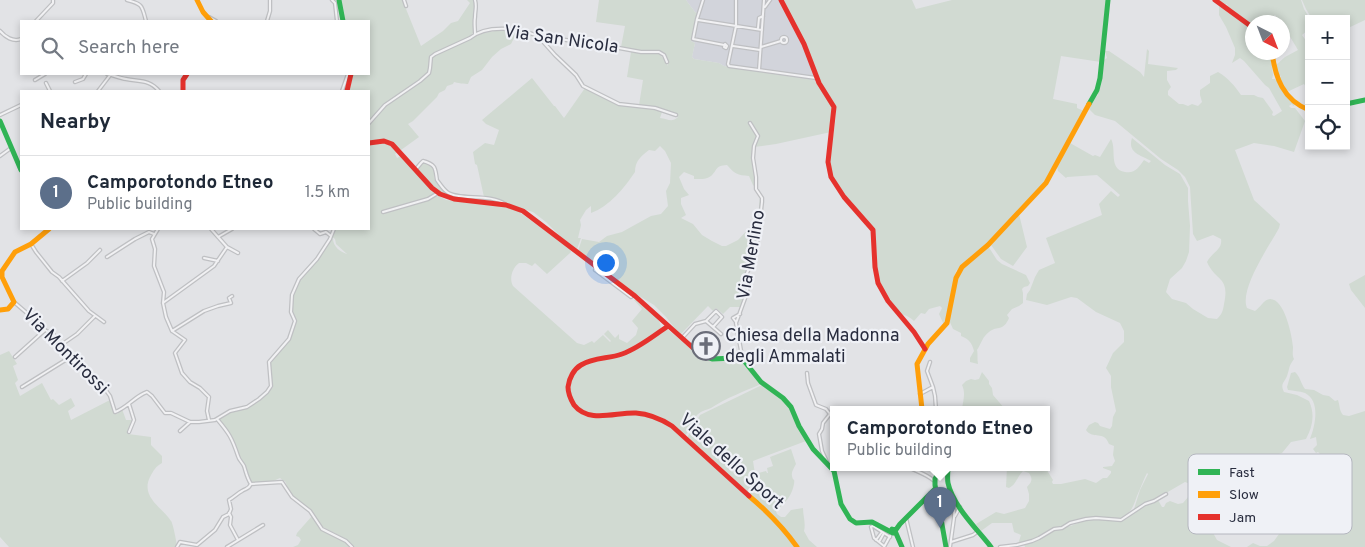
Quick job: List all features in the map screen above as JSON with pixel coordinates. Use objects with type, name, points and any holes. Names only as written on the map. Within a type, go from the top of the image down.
[{"type":"street","points":[[37,20],[53,0]]},
{"type":"street","points":[[127,0],[139,1],[146,20]]},
{"type":"street","points":[[197,0],[210,20]]},
{"type":"street","points":[[267,20],[270,0]]},
{"type":"street","points":[[332,0],[335,3],[337,20]]},
{"type":"street","points":[[339,0],[342,20]]},
{"type":"street","points":[[404,0],[406,6]]},
{"type":"street","points":[[475,0],[477,9],[475,14],[475,34]]},
{"type":"street","points":[[704,0],[697,19],[693,40],[724,45]]},
{"type":"street","points":[[736,0],[736,26],[728,65],[817,78]]},
{"type":"street","points":[[759,70],[764,0],[770,0]]},
{"type":"street","points":[[764,9],[770,0]]},
{"type":"street","points":[[781,0],[804,44],[817,78],[834,104],[835,110],[828,162],[831,179],[842,195],[873,230],[878,283],[893,308],[927,347]]},
{"type":"street","points":[[922,406],[917,371],[918,362],[927,347],[947,323],[959,271],[988,245],[1046,183],[1091,102],[1100,78],[1108,0]]},
{"type":"street","points":[[1215,0],[1245,22]]},
{"type":"street","points":[[205,14],[214,20]]},
{"type":"street","points":[[758,29],[759,18],[763,16]]},
{"type":"street","points":[[697,19],[762,30]]},
{"type":"street","name":"Via San Nicola","points":[[370,122],[385,104],[420,81],[430,68],[431,57],[475,34],[487,30],[512,30],[532,33],[538,36],[641,52],[659,52],[667,62]]},
{"type":"street","points":[[0,31],[3,35],[13,40],[20,39]]},
{"type":"street","points":[[538,36],[576,75],[583,86],[619,104],[655,108],[676,115]]},
{"type":"street","points":[[732,46],[760,48],[781,41]]},
{"type":"street","points":[[1273,60],[1274,70],[1281,85],[1297,104],[1305,109]]},
{"type":"street","points":[[35,80],[43,75]]},
{"type":"street","points":[[75,82],[83,79],[85,75]]},
{"type":"street","points":[[99,90],[110,75]]},
{"type":"street","points":[[114,75],[128,80],[143,81],[153,85],[157,90]]},
{"type":"street","points":[[183,90],[183,80],[186,75]]},
{"type":"street","points":[[342,90],[350,75]]},
{"type":"street","points":[[347,90],[350,75]]},
{"type":"street","points":[[46,83],[50,90]]},
{"type":"street","points":[[1350,103],[1365,100]]},
{"type":"street","points":[[0,115],[20,105]]},
{"type":"street","points":[[0,122],[20,168]]},
{"type":"street","name":"Via Merlino","points":[[742,360],[736,323],[748,293],[746,272],[756,253],[762,202],[762,198],[756,188],[753,158],[754,146],[758,136],[750,123]]},
{"type":"street","points":[[370,143],[384,141],[390,143],[438,193],[454,199],[506,205]]},
{"type":"street","points":[[0,156],[11,148]]},
{"type":"street","points":[[416,170],[422,162],[427,162],[435,167],[436,180],[449,193],[459,196],[497,200],[523,211],[633,294],[701,355],[708,359],[734,358],[742,360],[761,382],[787,402],[811,446],[830,467]]},
{"type":"street","points":[[383,212],[428,199],[438,193]]},
{"type":"street","points":[[0,310],[7,310],[14,302],[1,273],[17,250],[31,244],[47,230]]},
{"type":"street","points":[[157,230],[152,239],[155,249],[154,266],[164,292],[163,303],[166,317],[172,331],[185,340],[175,352],[182,373],[209,397],[207,411],[209,420]]},
{"type":"street","points":[[212,230],[227,247],[238,253]]},
{"type":"street","points":[[218,237],[230,230]]},
{"type":"street","points":[[315,230],[320,234],[326,232],[331,236],[334,230]]},
{"type":"street","points":[[107,258],[135,239],[149,232],[154,234]]},
{"type":"street","name":"Via Montirossi","points":[[14,302],[45,330],[54,335],[88,377],[103,387],[108,393],[115,412],[147,392],[165,413],[172,413],[190,422],[217,419],[230,411],[247,407],[260,399],[271,386],[270,362],[289,339],[295,321],[291,312],[292,295],[299,279],[317,260],[331,236]]},
{"type":"street","points":[[31,244],[52,272],[94,316],[104,322]]},
{"type":"street","points":[[163,303],[210,270],[227,247]]},
{"type":"street","points":[[62,281],[87,263],[100,250]]},
{"type":"street","points":[[204,258],[218,261]]},
{"type":"street","points":[[172,331],[198,314],[218,306],[230,304],[229,298],[232,296]]},
{"type":"street","points":[[682,338],[695,324],[706,321],[716,311],[722,317],[713,327]]},
{"type":"street","points":[[61,345],[77,334],[94,316]]},
{"type":"street","points":[[662,321],[662,330]]},
{"type":"street","points":[[706,321],[721,334]]},
{"type":"street","name":"Viale dello Sport","points":[[668,326],[634,349],[614,356],[585,362],[577,367],[571,374],[568,382],[568,390],[572,402],[589,415],[644,414],[668,423],[772,516],[797,547]]},
{"type":"street","points":[[15,356],[45,330]]},
{"type":"street","points":[[22,387],[72,356]]},
{"type":"street","points":[[930,362],[927,371],[933,387],[936,406]]},
{"type":"street","points":[[917,371],[927,371]]},
{"type":"street","points":[[808,373],[808,383],[816,405],[826,409],[830,414],[818,434],[822,451],[828,464]]},
{"type":"street","points":[[920,394],[933,387]]},
{"type":"street","points":[[129,404],[134,420],[129,432]]},
{"type":"street","points":[[217,419],[231,436],[238,457],[251,484]]},
{"type":"street","points":[[180,431],[190,422]]},
{"type":"street","points":[[833,471],[841,504],[850,519],[856,522],[872,522],[893,533],[902,547]]},
{"type":"street","points":[[916,471],[927,475],[935,482]]},
{"type":"street","points":[[939,471],[935,482],[935,489],[948,545]]},
{"type":"street","points":[[948,471],[948,484],[957,504],[989,546]]},
{"type":"street","points":[[251,484],[282,482],[294,499],[310,511],[322,529],[346,541],[352,547]]},
{"type":"street","points":[[178,547],[178,542],[199,544],[215,530],[229,513],[231,509],[229,500],[241,491],[248,489],[251,484]]},
{"type":"street","points":[[893,533],[883,533],[873,526],[871,527],[874,538],[884,546],[900,524],[935,489]]},
{"type":"street","points":[[1000,547],[1014,546],[1039,538],[1054,529],[1086,519],[1121,520],[1145,504],[1166,494]]},
{"type":"street","points":[[924,499],[931,510],[939,510]]},
{"type":"street","points":[[948,545],[957,504]]},
{"type":"street","points":[[954,518],[957,504]]},
{"type":"street","points":[[229,513],[231,517],[230,526],[238,540]]},
{"type":"street","points":[[906,518],[913,547]]},
{"type":"street","points":[[227,547],[263,525]]},
{"type":"street","points":[[948,545],[979,531]]},
{"type":"street","points":[[873,532],[879,536]]},
{"type":"street","points":[[878,541],[879,536],[883,533]]},
{"type":"street","points":[[878,541],[883,533]]},
{"type":"shaded area","points":[[340,0],[404,0],[421,46],[451,23],[458,21],[470,3],[467,0],[474,0],[476,8],[473,19],[475,25],[474,32],[469,37],[431,56],[428,73],[420,81],[385,104],[370,121],[370,90],[349,90],[353,75],[370,75],[370,20],[344,20]]},
{"type":"shaded area","points":[[599,0],[686,0],[697,13],[691,41],[695,43],[692,57],[694,59],[719,63],[724,66],[813,80],[833,105],[831,132],[754,147],[756,188],[749,176],[736,173],[727,165],[718,167],[711,176],[705,179],[694,179],[694,176],[684,172],[679,177],[689,195],[681,198],[681,204],[686,215],[681,218],[693,224],[702,235],[722,246],[738,240],[753,224],[758,216],[760,197],[761,202],[755,239],[757,248],[746,273],[746,295],[742,307],[730,307],[723,314],[716,308],[713,311],[708,306],[680,335],[654,305],[578,251],[582,239],[599,242],[607,236],[622,232],[651,216],[661,214],[668,206],[666,191],[670,183],[671,163],[660,146],[655,151],[649,150],[641,157],[637,162],[635,172],[610,201],[591,213],[591,206],[586,210],[580,220],[581,225],[578,238],[581,238],[577,249],[533,212],[507,204],[501,200],[484,197],[477,165],[475,164],[473,152],[485,143],[494,145],[499,130],[482,120],[532,78],[564,118],[585,88],[618,104],[662,112],[660,118],[672,120],[678,117],[665,110],[639,105],[643,80],[627,77],[631,52],[658,53],[668,66],[666,56],[655,51],[639,51],[621,47],[625,26],[596,22]]},
{"type":"shaded area","points":[[686,0],[781,0],[804,44],[817,78],[815,81],[724,66],[719,63],[694,59],[692,57],[695,43],[691,41],[697,13]]},
{"type":"shaded area","points":[[783,0],[912,0],[916,9],[952,0],[1107,0],[1101,62],[1061,56],[1053,99],[1077,104],[1077,108],[1084,111],[1048,178],[986,245],[972,257],[969,257],[970,259],[956,271],[949,312],[944,325],[939,314],[942,308],[940,306],[929,309],[925,314],[921,313],[914,321],[897,311],[881,286],[878,278],[875,234],[837,186],[833,176],[830,157],[836,107],[823,87]]},
{"type":"shaded area","points":[[1218,0],[1301,0],[1308,15],[1305,15],[1305,32],[1302,35],[1305,39],[1305,85],[1304,84],[1289,91],[1280,79],[1281,76],[1278,75],[1276,65],[1282,60],[1290,60],[1290,54],[1298,50],[1290,37],[1290,15],[1245,15],[1245,20],[1228,8],[1227,4],[1225,5]]},
{"type":"shaded area","points":[[1302,0],[1365,0],[1365,20],[1350,27],[1350,15],[1310,15]]},
{"type":"shaded area","points":[[1219,5],[1245,24],[1245,60],[1271,60],[1272,79],[1275,79],[1295,105],[1289,106],[1295,108],[1305,121],[1294,152],[1254,143],[1235,150],[1254,200],[1280,224],[1251,279],[1246,300],[1247,308],[1255,311],[1266,300],[1270,299],[1280,305],[1284,311],[1291,335],[1294,359],[1282,387],[1284,392],[1297,395],[1309,401],[1313,415],[1312,425],[1306,439],[1291,442],[1282,453],[1278,454],[1188,454],[1188,483],[1185,482],[1134,509],[1147,473],[1138,494],[1133,507],[1119,519],[1091,517],[1070,522],[1039,537],[1018,544],[1021,535],[1014,532],[1012,523],[992,523],[981,531],[976,524],[996,512],[1004,514],[1025,508],[1029,501],[1027,487],[1031,479],[1029,473],[1023,471],[1048,471],[1053,484],[1085,479],[1096,483],[1103,478],[1107,478],[1111,473],[1111,471],[1103,467],[1112,466],[1115,461],[1113,455],[1114,446],[1109,444],[1104,437],[1089,433],[1086,430],[1089,425],[1095,422],[1100,426],[1110,429],[1112,426],[1116,411],[1111,387],[1111,376],[1106,368],[1113,353],[1124,342],[1124,331],[1120,323],[1096,312],[1077,298],[1071,297],[1047,305],[1026,300],[1039,270],[1055,263],[1046,238],[1102,215],[1099,204],[1111,191],[1118,197],[1120,195],[1097,175],[1066,178],[1058,171],[1057,166],[1070,143],[1093,156],[1100,157],[1111,139],[1116,167],[1125,172],[1131,172],[1144,160],[1149,163],[1151,161],[1133,150],[1131,147],[1132,138],[1165,165],[1180,174],[1188,188],[1189,252],[1182,268],[1170,279],[1166,292],[1172,299],[1186,303],[1208,318],[1217,319],[1222,312],[1225,295],[1224,284],[1207,262],[1219,249],[1221,239],[1213,235],[1197,241],[1193,234],[1190,187],[1185,177],[1115,121],[1095,115],[1089,109],[1098,95],[1101,86],[1104,60],[1107,58],[1105,51],[1109,51],[1140,72],[1144,77],[1147,49],[1149,51],[1148,64],[1178,68],[1167,71],[1167,80],[1171,87],[1168,95],[1179,104],[1198,106],[1202,102],[1200,90],[1210,83],[1210,76],[1218,72],[1231,82],[1241,95],[1254,95],[1263,98],[1274,116],[1282,111],[1269,88],[1240,58],[1232,63],[1235,48],[1219,15]]},
{"type":"shaded area","points":[[512,30],[536,36],[514,38],[511,44],[501,49],[482,70],[471,77],[468,84],[454,82],[447,86],[408,124],[419,137],[401,150],[389,141],[370,141],[370,123],[388,103],[430,72],[433,57],[437,53],[479,34]]},
{"type":"shaded area","points":[[379,143],[380,145],[380,143],[383,143],[398,152],[395,154],[397,158],[401,156],[434,192],[435,195],[431,196],[432,198],[439,196],[446,200],[506,207],[518,211],[570,249],[571,252],[547,274],[535,263],[532,266],[526,263],[519,263],[513,271],[511,280],[513,286],[577,343],[584,345],[592,341],[594,343],[603,335],[610,342],[604,334],[608,330],[615,338],[619,334],[619,339],[627,343],[636,335],[638,328],[632,321],[642,309],[634,300],[637,300],[652,312],[661,328],[649,338],[636,346],[618,353],[580,363],[572,370],[567,386],[569,400],[572,405],[577,411],[589,417],[620,414],[643,415],[661,421],[671,427],[775,522],[795,547],[354,547],[346,539],[321,526],[310,509],[290,493],[285,481],[280,478],[271,482],[251,482],[244,464],[238,456],[232,436],[220,421],[220,418],[228,412],[247,407],[260,400],[273,388],[270,365],[289,340],[296,321],[292,314],[292,299],[300,279],[332,238],[337,248],[347,254],[336,244],[335,239],[332,237],[335,230],[370,230],[370,144]]},
{"type":"shaded area","points":[[423,163],[434,168],[436,182],[450,194],[498,200],[503,203],[449,197],[440,193],[418,170],[419,166]]},
{"type":"shaded area","points":[[1019,214],[1027,247],[1013,266],[1001,259],[991,245]]},
{"type":"shaded area","points":[[988,246],[997,260],[1026,275],[1030,283],[1022,289],[1023,303],[1012,309],[1007,315],[1009,318],[1005,325],[992,330],[984,338],[977,350],[978,364],[970,362],[974,351],[972,346],[968,340],[961,336],[961,333],[953,329],[949,320],[957,278],[963,268]]},
{"type":"shaded area","points":[[1365,275],[1365,308],[1351,290],[1349,284]]},
{"type":"shaded area","points":[[667,329],[705,360],[734,359],[741,361],[761,384],[700,412],[685,436],[661,418],[645,412],[626,411],[592,414],[575,404],[570,384],[572,376],[576,371],[589,364],[635,350]]},
{"type":"shaded area","points":[[9,351],[17,364],[13,366],[18,380],[15,383],[20,396],[42,383],[51,400],[53,399],[59,405],[71,398],[75,406],[68,411],[71,420],[110,400],[114,413],[117,414],[122,409],[126,420],[133,421],[128,434],[151,437],[151,445],[162,456],[162,463],[156,467],[150,477],[148,490],[154,502],[172,523],[177,547],[9,547],[0,537],[0,355]]},
{"type":"shaded area","points":[[982,372],[989,381],[993,395],[1002,406],[962,406],[964,394],[962,385],[971,379],[979,379]]},
{"type":"shaded area","points":[[1295,372],[1305,389],[1314,390],[1329,396],[1335,401],[1338,400],[1343,415],[1349,416],[1365,411],[1365,547],[1247,547],[1253,543],[1267,546],[1279,534],[1352,534],[1352,454],[1316,453],[1313,449],[1317,445],[1316,437],[1310,439],[1315,421],[1315,408],[1310,397],[1305,393],[1288,390],[1287,387],[1291,373]]},
{"type":"shaded area","points":[[762,385],[784,401],[806,441],[753,461],[755,474],[766,471],[768,473],[767,468],[773,466],[770,457],[791,449],[796,464],[792,473],[793,488],[788,499],[776,511],[781,517],[785,517],[791,510],[803,508],[804,531],[809,540],[817,547],[799,547],[790,534],[688,439],[700,415]]},
{"type":"shaded area","points":[[1007,471],[1023,471],[1013,485],[1009,488],[1006,487]]},
{"type":"shaded area","points":[[1188,497],[1188,534],[1214,534],[1217,540],[1231,547],[1025,547],[1024,544],[1040,539],[1052,531],[1089,519],[1111,519],[1119,522],[1145,505],[1158,500],[1162,507],[1170,501],[1178,504],[1183,503]]},
{"type":"shaded area","points":[[312,516],[322,530],[351,547],[293,547],[298,545],[301,540],[296,536],[297,533]]},
{"type":"traffic: fast","points":[[339,0],[343,20]]},
{"type":"traffic: fast","points":[[1089,104],[1097,90],[1100,78],[1108,0]]},
{"type":"traffic: fast","points":[[1350,103],[1365,100]]},
{"type":"traffic: fast","points":[[0,121],[20,168]]},
{"type":"traffic: fast","points":[[701,355],[712,359],[734,358],[745,362],[761,382],[783,398],[791,407],[799,426],[813,449],[830,467]]},
{"type":"traffic: fast","points":[[834,471],[841,504],[850,519],[856,523],[872,522],[891,532]]},
{"type":"traffic: fast","points":[[939,471],[935,479],[935,485],[946,547]]},
{"type":"traffic: fast","points":[[948,471],[948,483],[955,500],[966,517],[991,547]]},
{"type":"traffic: fast","points":[[895,531],[935,489]]},
{"type":"traffic: fast","points":[[892,529],[895,530],[893,533],[891,532],[892,529]]},
{"type":"traffic: fast","points":[[895,531],[902,547]]},
{"type":"traffic: slow","points":[[197,0],[203,12],[210,20]]},
{"type":"traffic: slow","points":[[1273,60],[1282,87],[1293,100],[1305,108]]},
{"type":"traffic: slow","points":[[922,406],[917,364],[928,344],[947,323],[956,278],[962,267],[988,245],[1046,183],[1089,104]]},
{"type":"traffic: slow","points":[[0,310],[8,309],[14,302],[2,277],[2,271],[15,252],[31,244],[48,230]]},
{"type":"traffic: slow","points":[[749,496],[775,520],[797,547]]},
{"type":"traffic: jam","points":[[781,0],[804,44],[819,83],[834,107],[828,162],[831,177],[844,197],[873,230],[878,283],[888,301],[914,332],[925,349]]},
{"type":"traffic: jam","points":[[1215,0],[1245,22]]},
{"type":"traffic: jam","points":[[183,90],[183,80],[186,75]]},
{"type":"traffic: jam","points":[[347,90],[351,75]]},
{"type":"traffic: jam","points":[[370,143],[384,141],[392,144],[432,188],[440,194],[454,199],[506,205],[523,211],[635,296],[701,355]]},
{"type":"traffic: jam","points":[[668,326],[646,342],[628,351],[617,356],[586,362],[578,367],[572,374],[568,387],[572,401],[580,411],[595,416],[636,413],[664,421],[672,426],[749,496]]},
{"type":"place","name":"Chiesa della Madonna degli Ammalati","points":[[706,346]]},
{"type":"place","name":"Camporotondo Etneo","points":[[940,528]]}]
